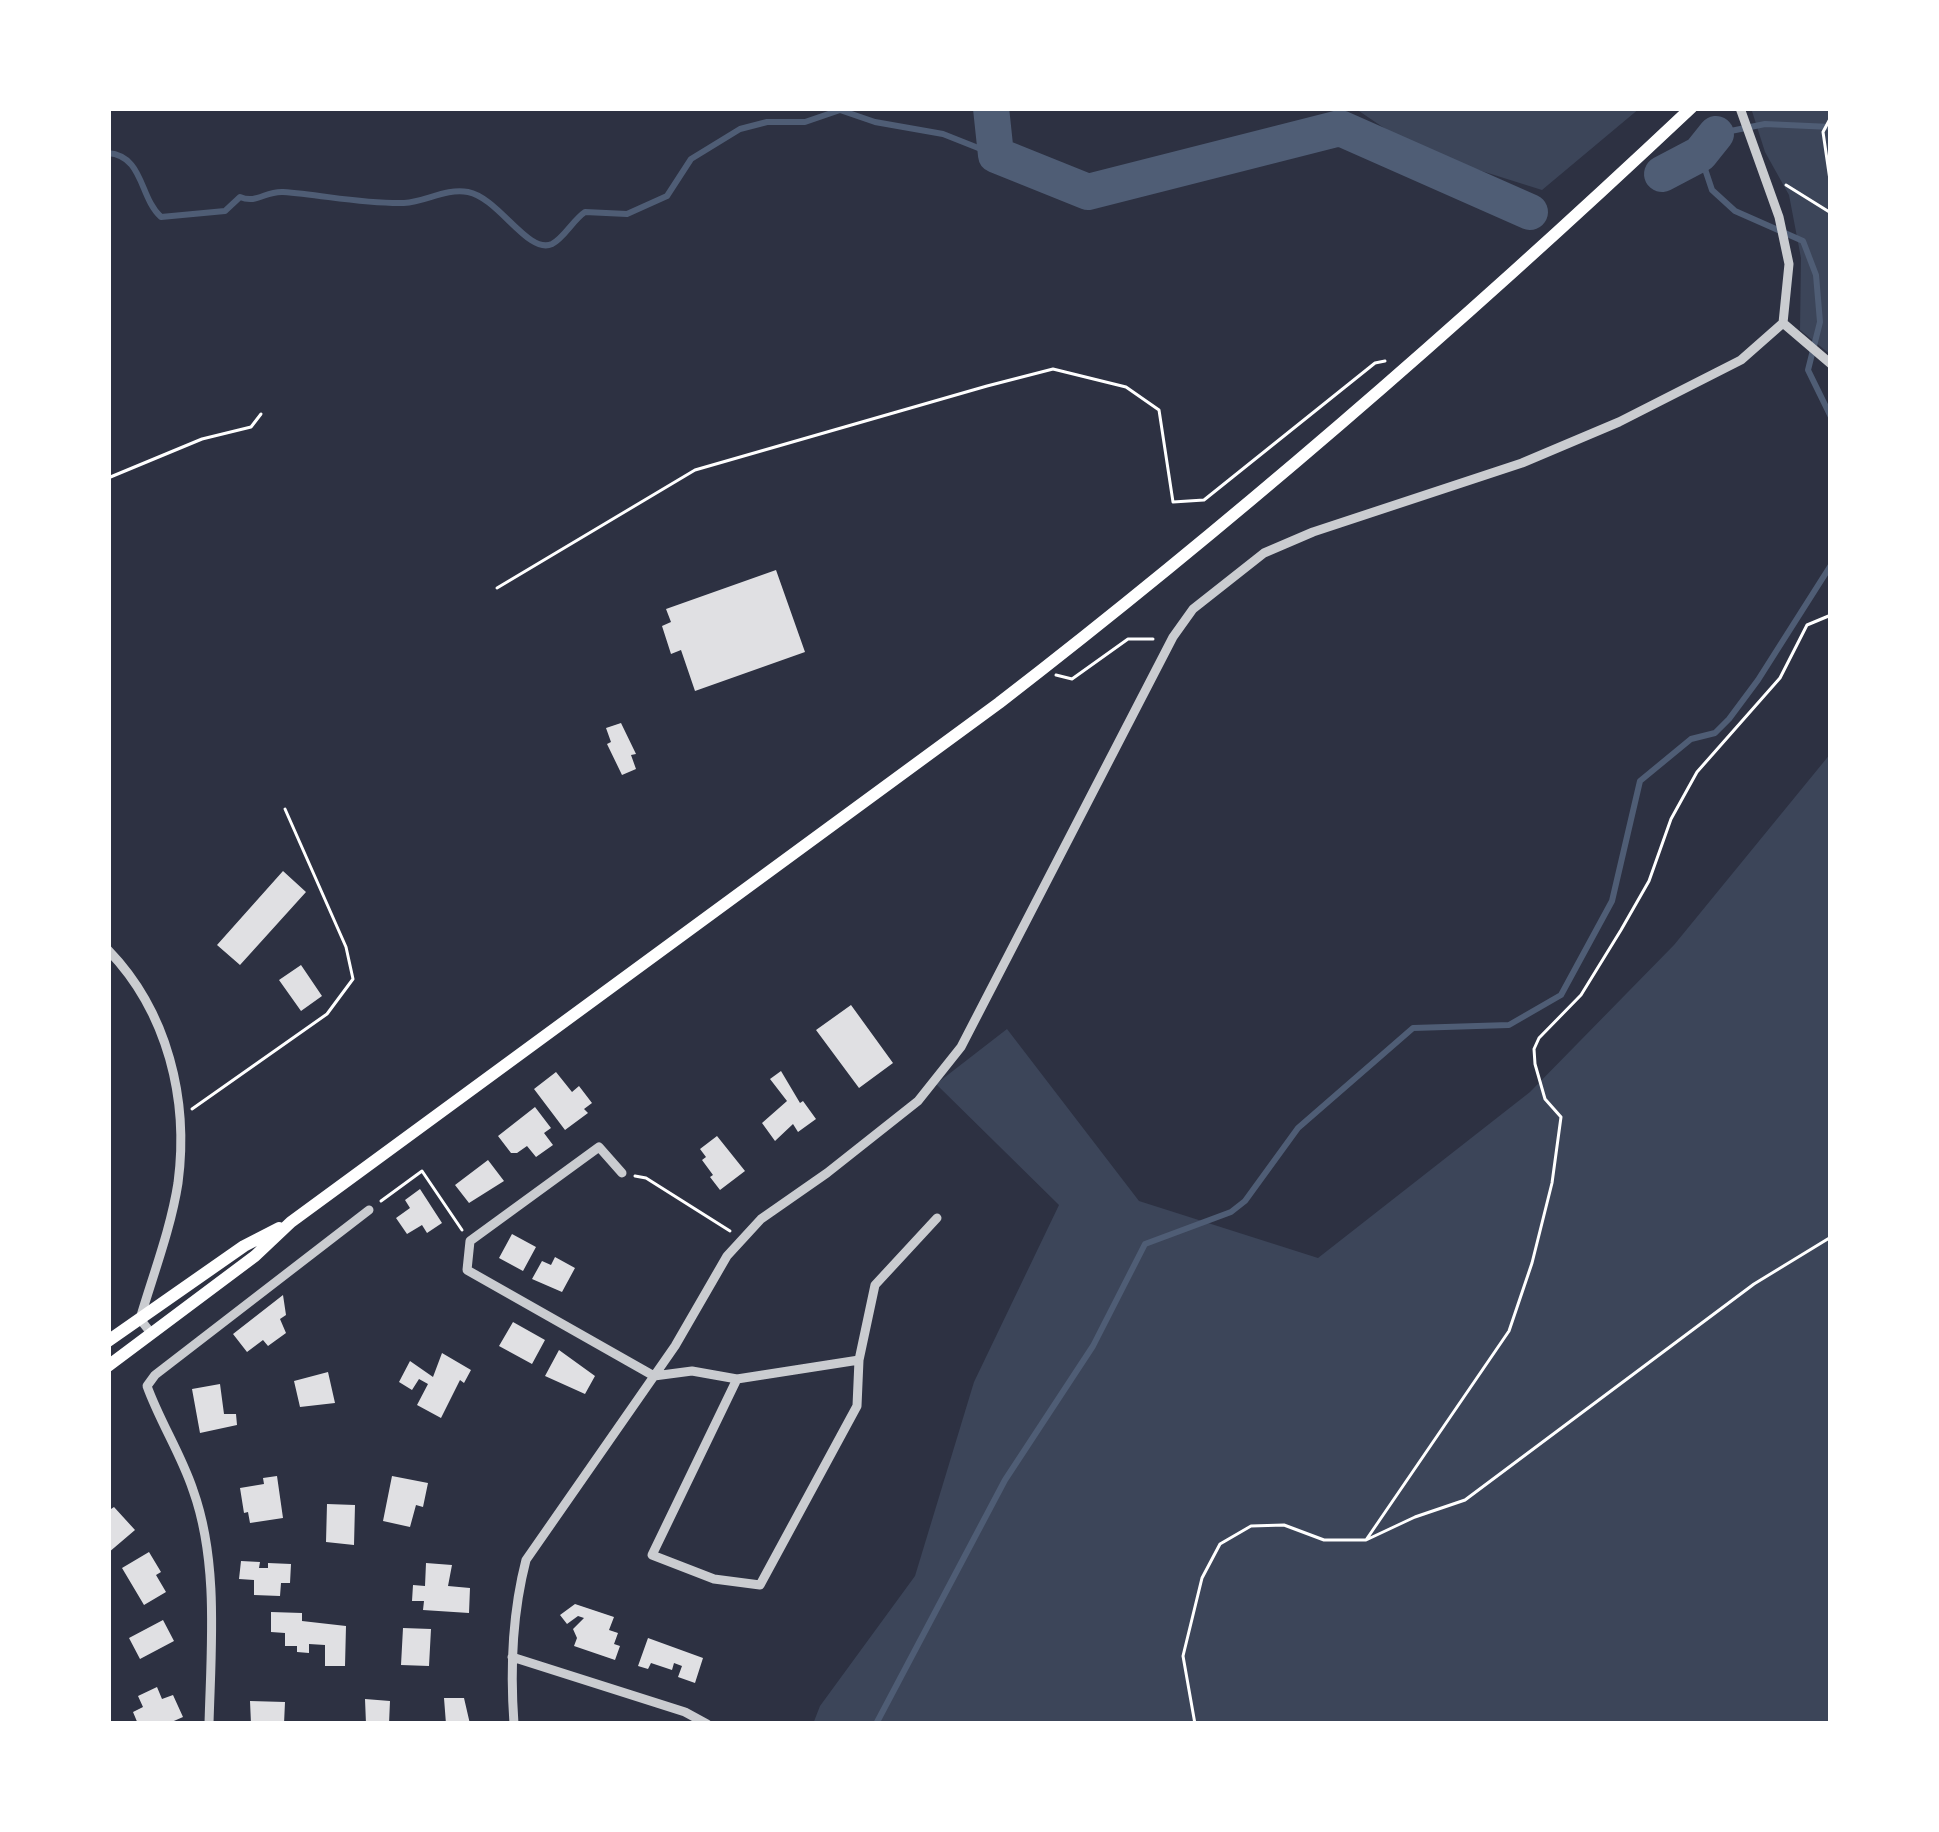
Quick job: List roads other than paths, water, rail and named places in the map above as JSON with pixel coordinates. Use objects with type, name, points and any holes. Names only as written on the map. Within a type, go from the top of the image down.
[{"type":"main road","points":[[108,1366],[255,1256],[290,1222],[1045,667],[1216,532],[1428,352],[1691,108]]},
{"type":"main road","points":[[108,1341],[244,1246],[290,1222]]},
{"type":"street","points":[[514,1724],[512,1657],[526,1560],[568,1506],[742,1239],[761,1219],[889,1126],[940,1076],[994,989],[1170,644],[1193,609],[1264,553],[1313,532],[1522,463],[1619,422],[1742,361],[1783,323],[1789,264],[1740,108]]},
{"type":"street","points":[[1783,323],[1831,364]]},
{"type":"street","points":[[108,950],[128,973],[159,1028],[181,1117],[177,1189],[140,1318],[151,1334]]},
{"type":"street","points":[[622,1173],[599,1147],[470,1241],[467,1270],[654,1376],[692,1371],[737,1378],[859,1360]]},
{"type":"street","points":[[209,1724],[210,1594],[204,1530],[194,1490],[147,1386],[369,1210]]},
{"type":"street","points":[[737,1378],[652,1555],[714,1579],[760,1586],[857,1406],[859,1360],[875,1286],[937,1218]]},
{"type":"street","points":[[512,1657],[685,1712],[707,1724]]},
{"type":"waterway","points":[[991,108],[996,155],[1088,192],[1340,128],[1530,212]]},
{"type":"waterway","points":[[108,153],[135,169],[161,217],[225,211],[240,197],[277,192],[404,203],[460,191],[480,196],[543,245],[556,241],[585,212],[627,214],[667,196],[691,159],[740,129],[767,122],[805,122],[840,110],[875,122],[943,134],[996,155]]},
{"type":"waterway","points":[[1716,134],[1765,124],[1831,127]]},
{"type":"waterway","points":[[1662,174],[1700,154],[1716,134]]},
{"type":"waterway","points":[[1700,154],[1712,190],[1735,211],[1803,241],[1816,275],[1820,322],[1808,370],[1831,417]]},
{"type":"waterway","points":[[876,1724],[1005,1480],[1093,1346],[1145,1244],[1231,1212],[1245,1201],[1298,1128],[1413,1028],[1509,1025],[1561,995],[1612,901],[1640,781],[1691,739],[1715,733],[1729,719],[1831,565]]}]
